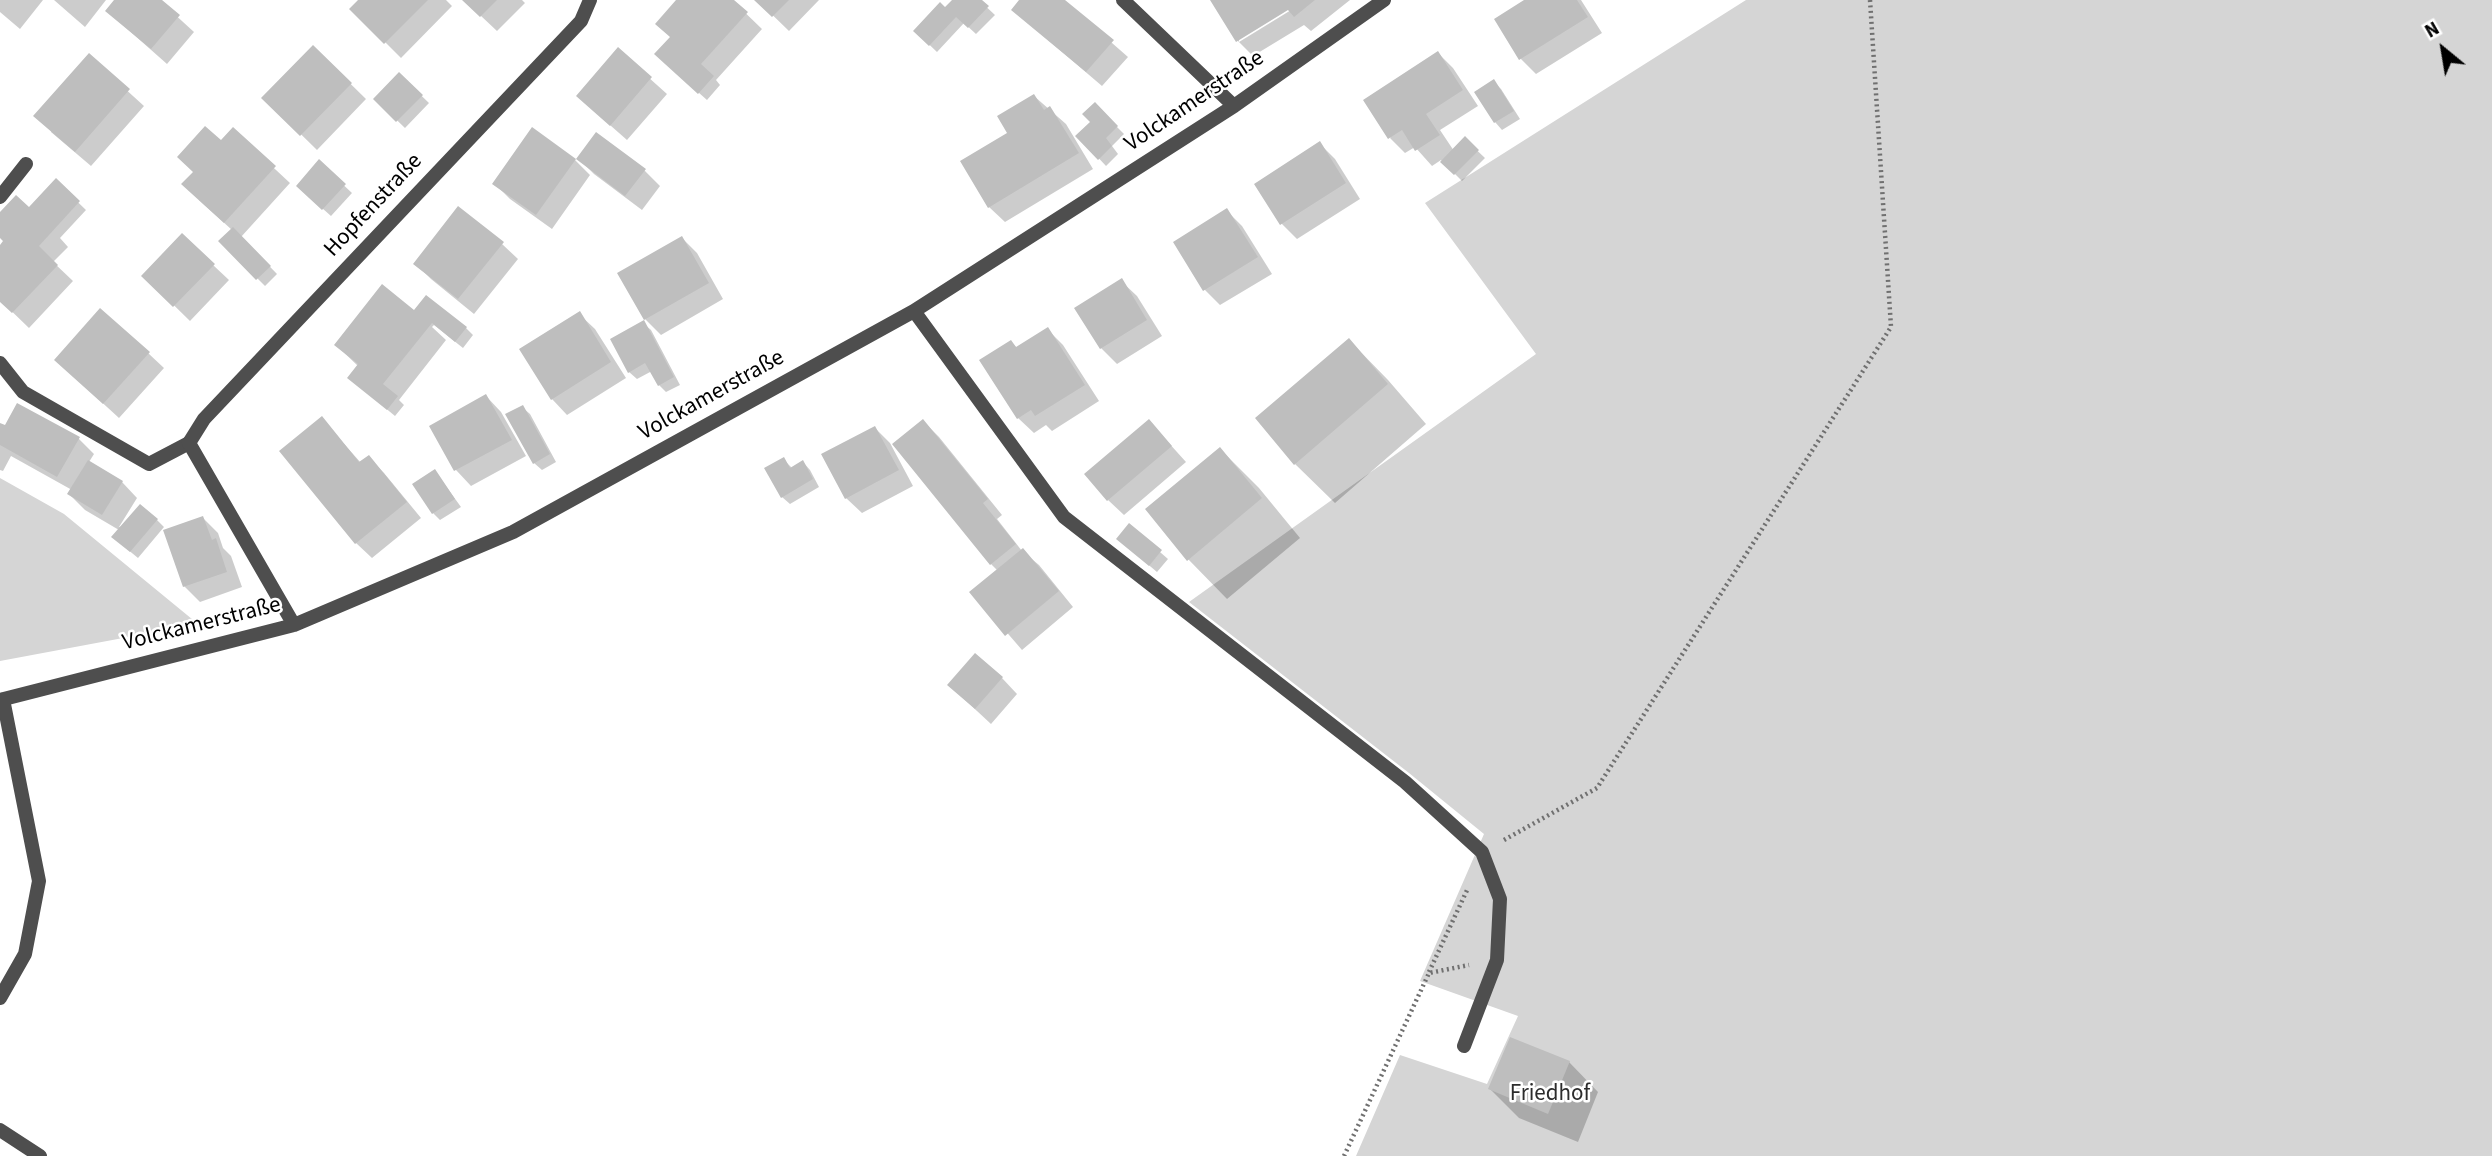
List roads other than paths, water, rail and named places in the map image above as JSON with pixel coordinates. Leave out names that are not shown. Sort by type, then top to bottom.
[{"type":"street","name":"Hopfenstraße","points":[[0,363],[23,392],[149,464],[189,443],[204,419],[581,21],[590,0]]},
{"type":"street","points":[[1123,0],[1234,106]]},
{"type":"street","name":"Volckamerstraße","points":[[2,700],[294,625],[513,532],[914,311],[1234,106],[1384,0]]},
{"type":"street","points":[[0,197],[26,164]]},
{"type":"street","points":[[914,311],[1063,517],[1405,782],[1483,854],[1500,899],[1497,960],[1464,1046]]},
{"type":"street","points":[[189,443],[294,625]]},
{"type":"street","points":[[0,998],[25,954],[39,881],[2,700]]},
{"type":"street","points":[[0,1130],[40,1156]]},
{"type":"park label","name":"Friedhof","points":[[1550,1095]]}]
